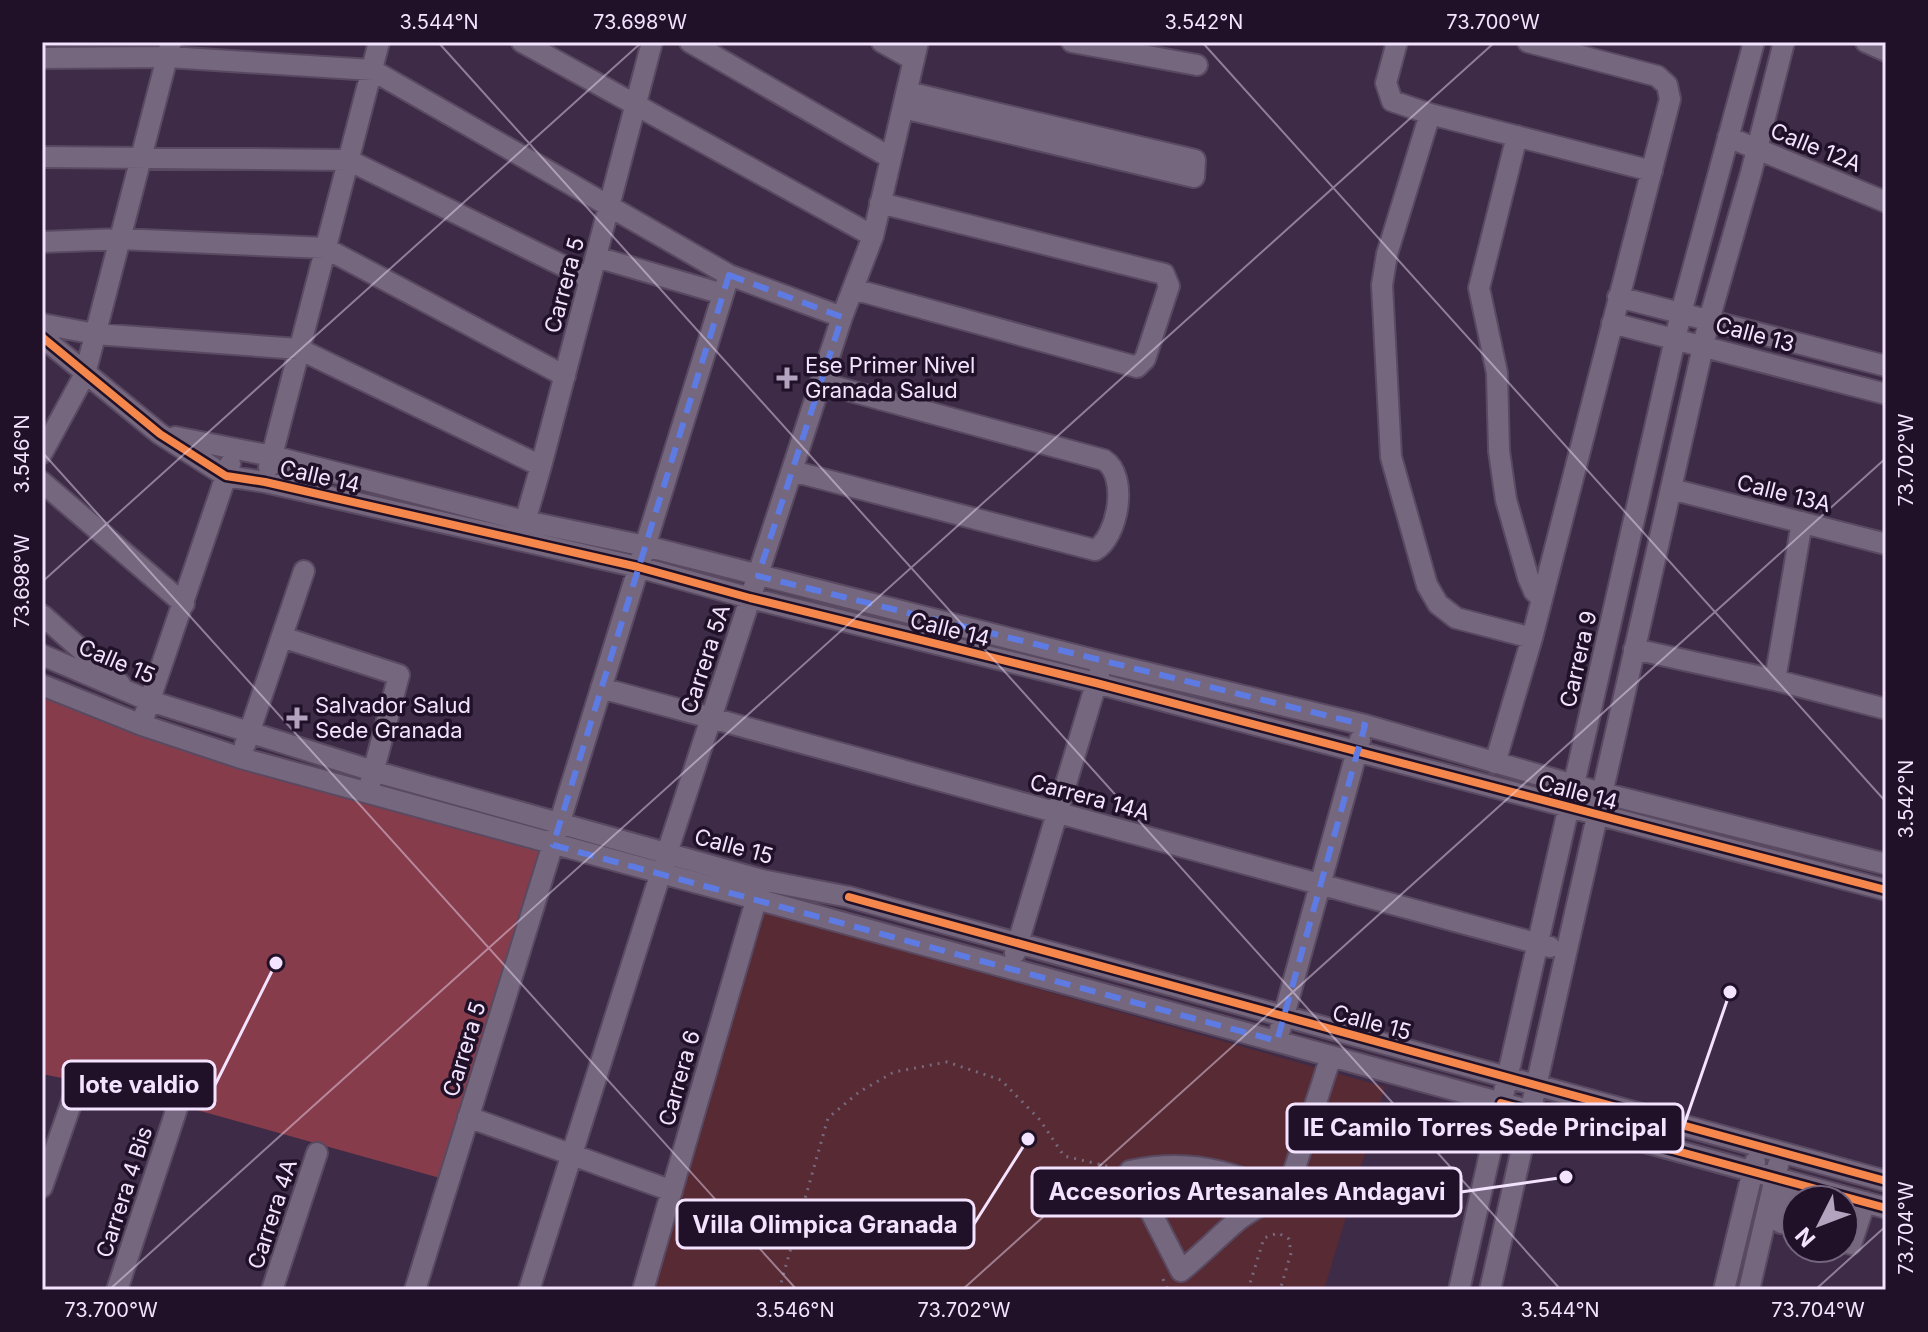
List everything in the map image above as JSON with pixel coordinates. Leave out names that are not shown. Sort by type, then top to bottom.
[{"type":"street","points":[[265,482],[379,42]]},
{"type":"street","points":[[522,42],[873,236]]},
{"type":"street","name":"Carrera 5","points":[[522,530],[652,42]]},
{"type":"street","points":[[690,42],[891,158]]},
{"type":"street","points":[[882,42],[916,51]]},
{"type":"street","points":[[1072,42],[1197,65]]},
{"type":"street","points":[[1397,42],[1386,83],[1392,101],[1430,114],[1652,171]]},
{"type":"street","points":[[1495,763],[1532,638],[1670,99],[1669,92],[1657,76],[1528,42]]},
{"type":"street","name":"Carrera 9","points":[[1459,1290],[1675,338],[1754,42]]},
{"type":"street","points":[[1490,1290],[1703,345],[1784,42]]},
{"type":"street","points":[[1866,42],[1886,51]]},
{"type":"street","points":[[42,453],[85,374],[170,50]]},
{"type":"street","points":[[42,58],[170,50],[372,70],[608,208],[726,285]]},
{"type":"street","name":"Carrera 5A","points":[[529,1290],[750,598],[842,317],[873,236],[916,51]]},
{"type":"street","points":[[905,100],[1195,160],[1194,177],[905,100]]},
{"type":"street","points":[[1430,114],[1387,254],[1382,285],[1391,457],[1427,585],[1438,604],[1456,618],[1532,638]]},
{"type":"street","points":[[1517,136],[1479,288],[1497,373],[1499,451],[1506,500],[1528,577],[1534,591],[1542,599]]},
{"type":"street","name":"Calle 12A","points":[[1728,137],[1886,202]]},
{"type":"street","points":[[42,157],[348,160],[590,279]]},
{"type":"street","points":[[853,289],[1137,367],[1145,359],[1169,286],[1164,274],[880,203]]},
{"type":"street","points":[[42,242],[120,239],[325,248],[565,376]]},
{"type":"street","points":[[596,257],[726,285],[842,317]]},
{"type":"street","name":"Carrera 5","points":[[415,1290],[726,285]]},
{"type":"street","name":"Calle 13","points":[[1618,297],[1886,366]]},
{"type":"street","name":"Calle 13","points":[[1612,323],[1886,394]]},
{"type":"street","points":[[42,324],[95,334],[299,349],[541,466]]},
{"type":"street","name":"Calle 14","points":[[42,337],[160,434],[226,476],[522,530],[645,546],[1365,725],[1602,793],[1886,864]]},
{"type":"street","points":[[792,471],[1095,550],[1103,545],[1111,525],[1120,489],[1112,465],[1104,460],[821,383]]},
{"type":"street","name":"Calle 14","points":[[160,434],[272,456],[750,598],[1096,683],[1886,890]]},
{"type":"street","points":[[142,725],[141,698],[184,604],[234,450]]},
{"type":"street","points":[[42,482],[184,604]]},
{"type":"street","name":"Calle 13A","points":[[1671,489],[1886,544]]},
{"type":"street","points":[[1775,680],[1802,522]]},
{"type":"street","points":[[241,758],[304,571]]},
{"type":"street","points":[[42,615],[141,698]]},
{"type":"street","points":[[282,637],[399,675],[367,793]]},
{"type":"street","points":[[1634,649],[1775,680],[1886,709]]},
{"type":"street","name":"Calle 15","points":[[42,655],[141,698],[373,771],[762,880],[849,897],[1886,1181]]},
{"type":"street","points":[[1011,968],[1102,662]]},
{"type":"street","name":"Calle 15","points":[[42,685],[142,725],[241,758],[1886,1208]]},
{"type":"street","name":"Carrera 14A","points":[[601,688],[1566,951]]},
{"type":"street","points":[[1277,1041],[1365,725]]},
{"type":"street","name":"Carrera 6","points":[[643,1290],[762,880]]},
{"type":"street","points":[[1278,1195],[1252,1182],[1200,1167],[1166,1164],[1130,1171],[1181,1271],[1203,1255],[1239,1220],[1268,1204],[1278,1195],[1295,1173],[1331,1056]]},
{"type":"street","points":[[42,1187],[78,1084]]},
{"type":"street","name":"Carrera 4 Bis","points":[[117,1290],[177,1108]]},
{"type":"street","points":[[468,1117],[672,1191]]},
{"type":"street","points":[[1724,1290],[1759,1146]]},
{"type":"street","points":[[1749,1290],[1779,1222],[1781,1152]]},
{"type":"street","name":"Carrera 4A","points":[[272,1290],[317,1153]]},
{"type":"street","points":[[1860,1217],[1865,1202]]},
{"type":"path","points":[[779,1290],[828,1118],[859,1092],[894,1072],[947,1062],[1001,1080],[1040,1120],[1064,1156],[1130,1171]]},
{"type":"path","points":[[1248,1290],[1264,1238],[1278,1233],[1289,1239],[1291,1253],[1280,1290]]},
{"type":"highlighted area","points":[[729,275],[842,317],[758,576],[1365,725],[1277,1041],[553,845]]},
{"type":"shaded area","points":[[42,694],[171,746],[545,851],[440,1178],[132,1092],[42,1074]]},
{"type":"shaded area","points":[[765,912],[1385,1087],[1324,1290],[644,1290],[714,1050]]},
{"type":"cycle path","points":[[42,337],[160,434],[226,476],[265,482],[638,567],[750,598],[1096,683],[1886,890]]},
{"type":"cycle path","points":[[849,897],[1886,1181]]},
{"type":"cycle path","points":[[1501,1103],[1886,1208]]},
{"type":"place","name":"Ese Primer Nivel Granada Salud","points":[[787,378]]},
{"type":"place","name":"Salvador Salud Sede Granada","points":[[297,718]]},
{"type":"place","name":"lote valdio","points":[[276,963]]},
{"type":"place","name":"IE Camilo Torres Sede Principal","points":[[1730,992]]},
{"type":"place","name":"Villa Olimpica Granada","points":[[1028,1139]]},
{"type":"place","name":"Accesorios Artesanales Andagavi","points":[[1566,1177]]}]
